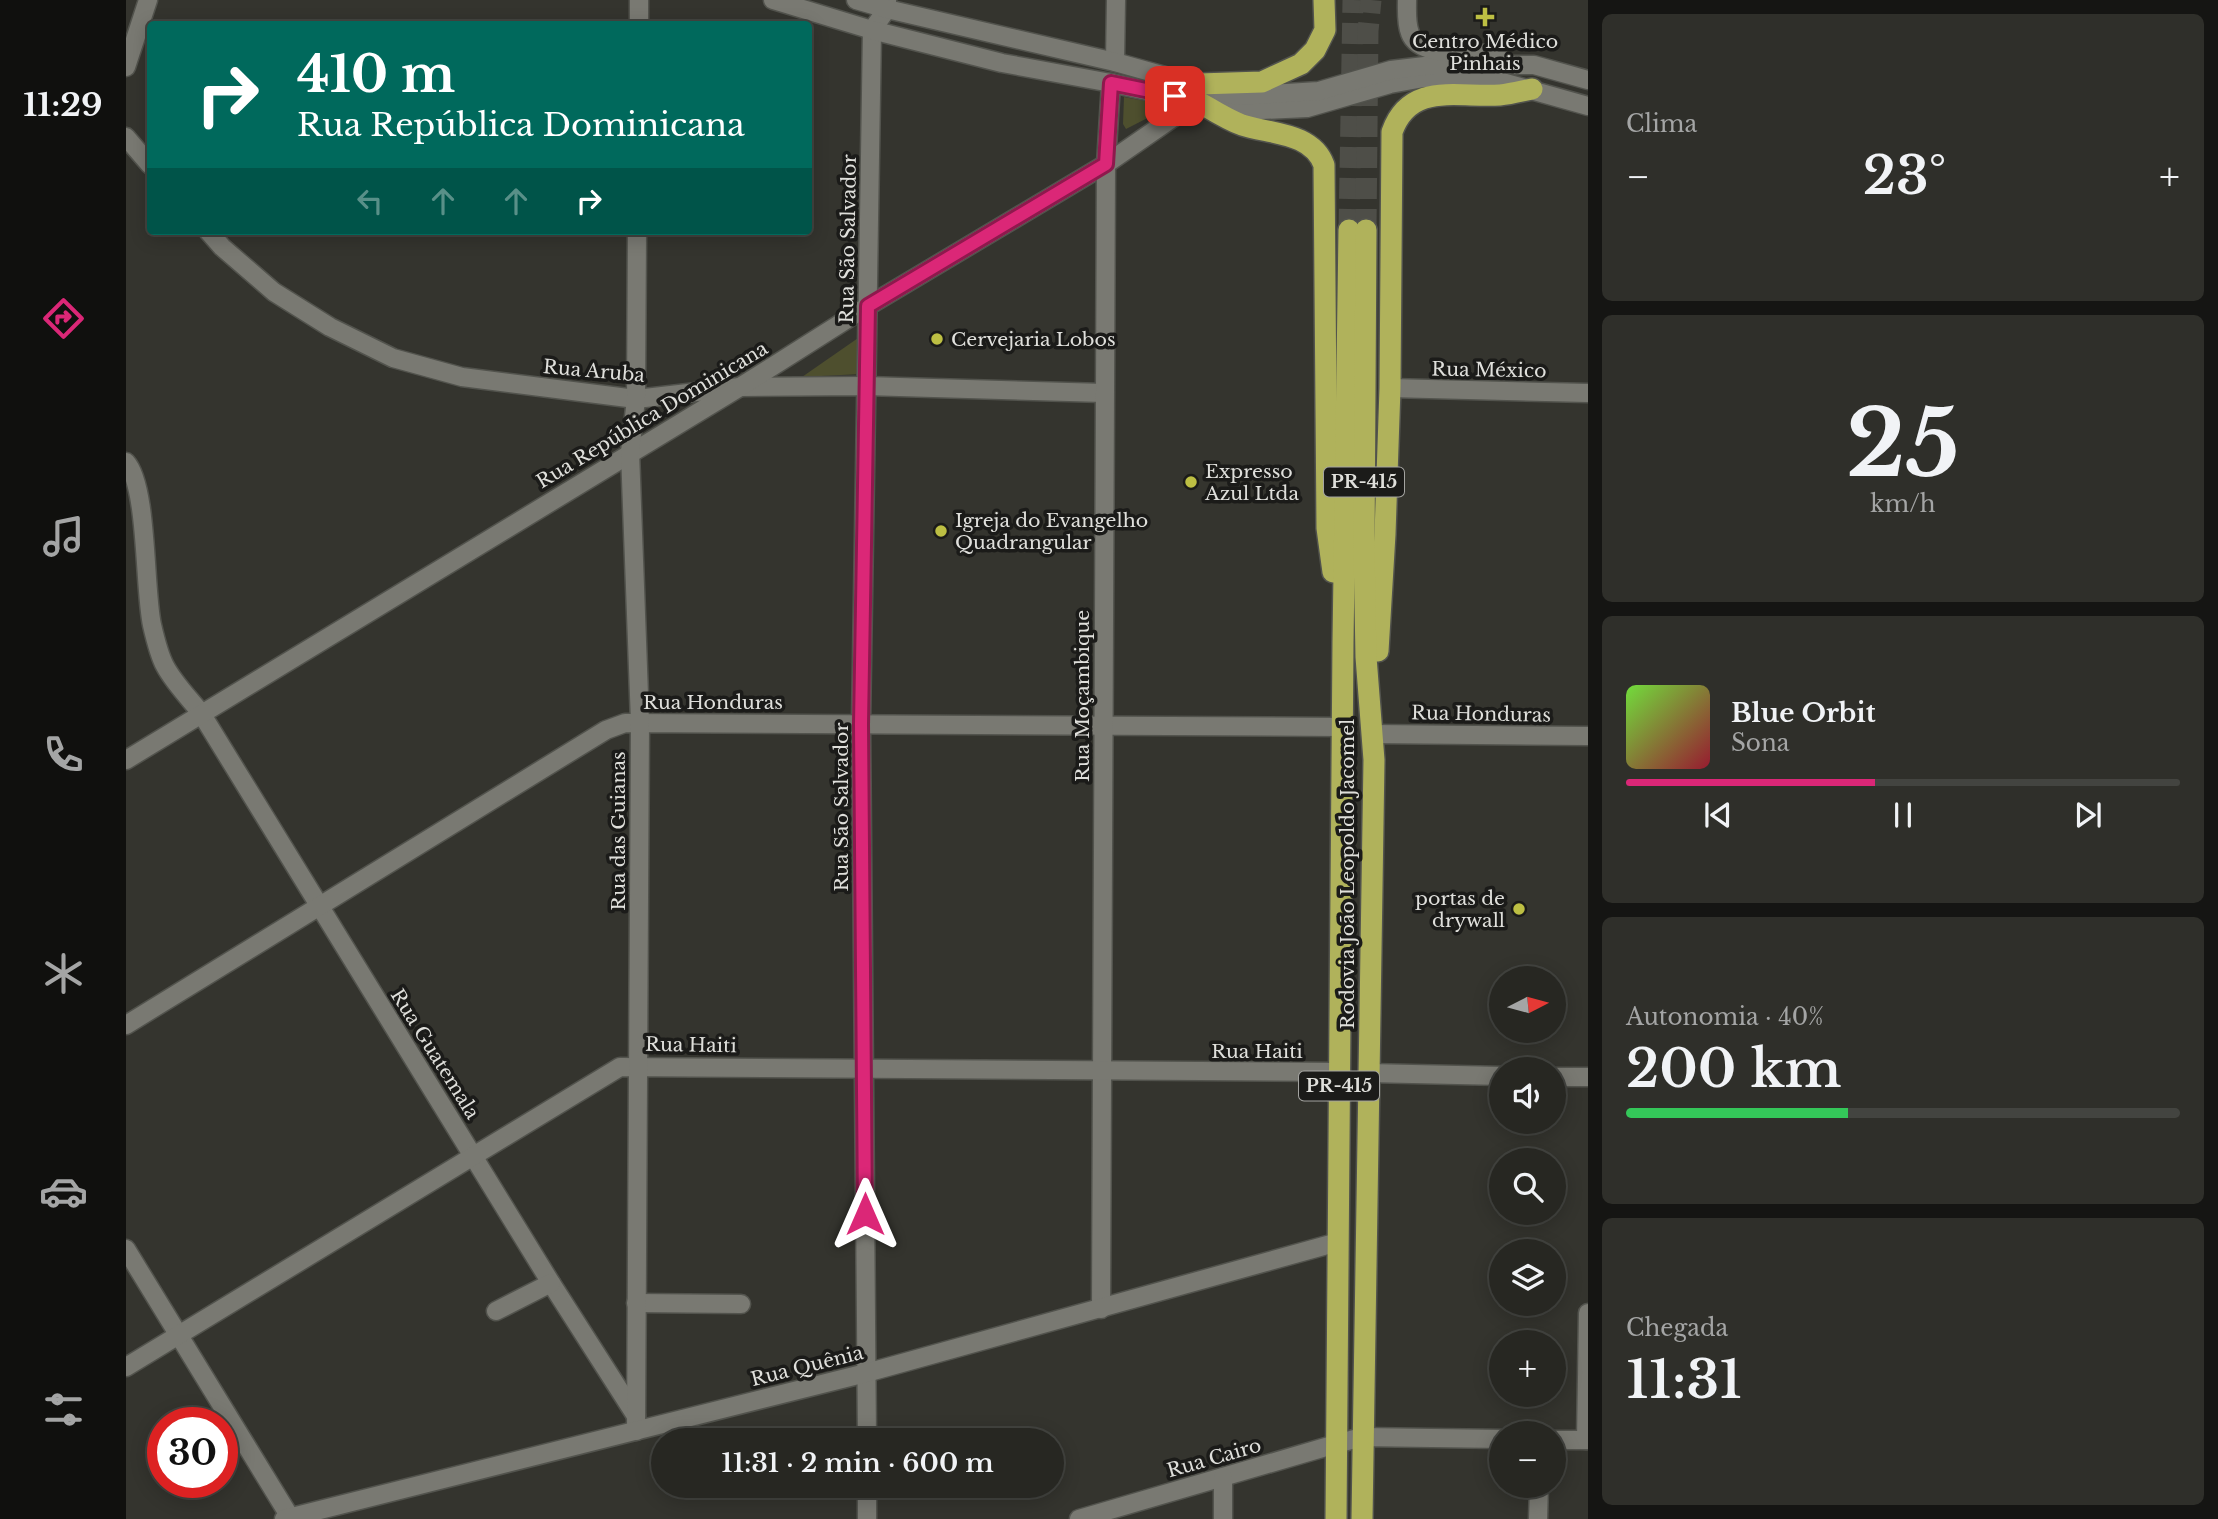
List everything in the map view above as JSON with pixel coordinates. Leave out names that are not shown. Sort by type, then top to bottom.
[{"type":"highway","points":[[1198,93],[1262,82],[1301,64],[1315,50],[1325,30],[1324,0]]},
{"type":"highway","points":[[1373,734],[1385,534],[1390,388],[1390,143],[1395,122],[1407,106],[1430,96],[1500,95],[1532,89]]},
{"type":"highway","points":[[1198,93],[1240,124],[1283,134],[1303,142],[1317,151],[1324,165],[1327,528],[1343,642]]},
{"type":"highway","name":"Rodovia João Leopoldo Jacomel","points":[[1336,1519],[1343,642],[1358,230],[1366,657],[1373,734],[1362,1519]]},
{"type":"street","points":[[126,67],[148,0]]},
{"type":"street","points":[[639,0],[639,21]]},
{"type":"street","points":[[773,0],[872,30],[1002,63],[1111,83],[1237,96],[1319,91],[1424,78],[1460,78],[1502,82],[1588,106]]},
{"type":"street","points":[[856,0],[887,5],[1115,62],[1198,93]]},
{"type":"street","points":[[1115,62],[1116,0]]},
{"type":"street","points":[[1406,0],[1409,32],[1421,47],[1434,51],[1500,54],[1588,80]]},
{"type":"street","points":[[872,30],[887,5]]},
{"type":"street","name":"Rua São Salvador","points":[[867,1428],[861,724],[872,30]]},
{"type":"street","points":[[1366,84],[1391,70],[1433,65],[1534,65]]},
{"type":"street","name":"Rua Moçambique","points":[[1101,1309],[1104,393],[1106,164],[1111,83]]},
{"type":"street","name":"Rua República Dominicana","points":[[126,760],[740,387],[868,306],[1106,164],[1198,93]]},
{"type":"street","points":[[126,137],[147,162]]},
{"type":"street","name":"Rua Aruba","points":[[212,235],[274,292],[330,327],[393,358],[462,377],[636,399],[740,387],[866,386],[1104,393]]},
{"type":"street","name":"Rua das Guianas","points":[[636,1423],[640,722],[630,452],[636,399],[637,235]]},
{"type":"street","name":"Rua México","points":[[1390,388],[1588,393]]},
{"type":"street","name":"Rua Guatemala","points":[[126,462],[131,467],[141,502],[152,625],[165,666],[201,713],[636,1423]]},
{"type":"street","name":"Rua Honduras","points":[[126,1025],[606,730],[625,723],[1342,727]]},
{"type":"street","name":"Rua Honduras","points":[[1373,734],[1588,736]]},
{"type":"street","name":"Rua Haiti","points":[[126,1367],[620,1067],[1339,1072]]},
{"type":"street","points":[[1368,1073],[1489,1076]]},
{"type":"street","points":[[1566,1077],[1588,1077]]},
{"type":"street","name":"Rua Quênia","points":[[287,1518],[636,1423],[866,1373],[1338,1242]]},
{"type":"street","points":[[126,1249],[287,1518]]},
{"type":"street","points":[[496,1311],[551,1283]]},
{"type":"street","points":[[636,1303],[741,1304]]},
{"type":"street","points":[[1566,1440],[1587,1440],[1588,1313]]},
{"type":"street","name":"Rua Cairo","points":[[1079,1519],[1362,1437],[1489,1439]]},
{"type":"street","points":[[1223,1477],[1223,1519]]},
{"type":"street","points":[[867,1498],[867,1519]]},
{"type":"street","points":[[1538,1519],[1539,1498]]},
{"type":"green space","points":[[1124,97],[1171,106],[1126,129],[1123,124]]},
{"type":"green space","points":[[861,336],[861,374],[802,377]]},
{"type":"tunnel","points":[[1349,230],[1353,0]]},
{"type":"tunnel","points":[[1366,230],[1368,31],[1371,0]]},
{"type":"place","name":"Centro Médico Pinhais","points":[[1485,17]]},
{"type":"place","name":"Cervejaria Lobos","points":[[937,339]]},
{"type":"place","name":"Expresso Azul Ltda","points":[[1191,482]]},
{"type":"place","name":"Igreja do Evangelho Quadrangular","points":[[941,531]]},
{"type":"place","name":"portas de drywall","points":[[1519,909]]},
{"type":"route","points":[[865,1214],[861,724],[868,306],[1106,164],[1111,83],[1175,96]]}]
